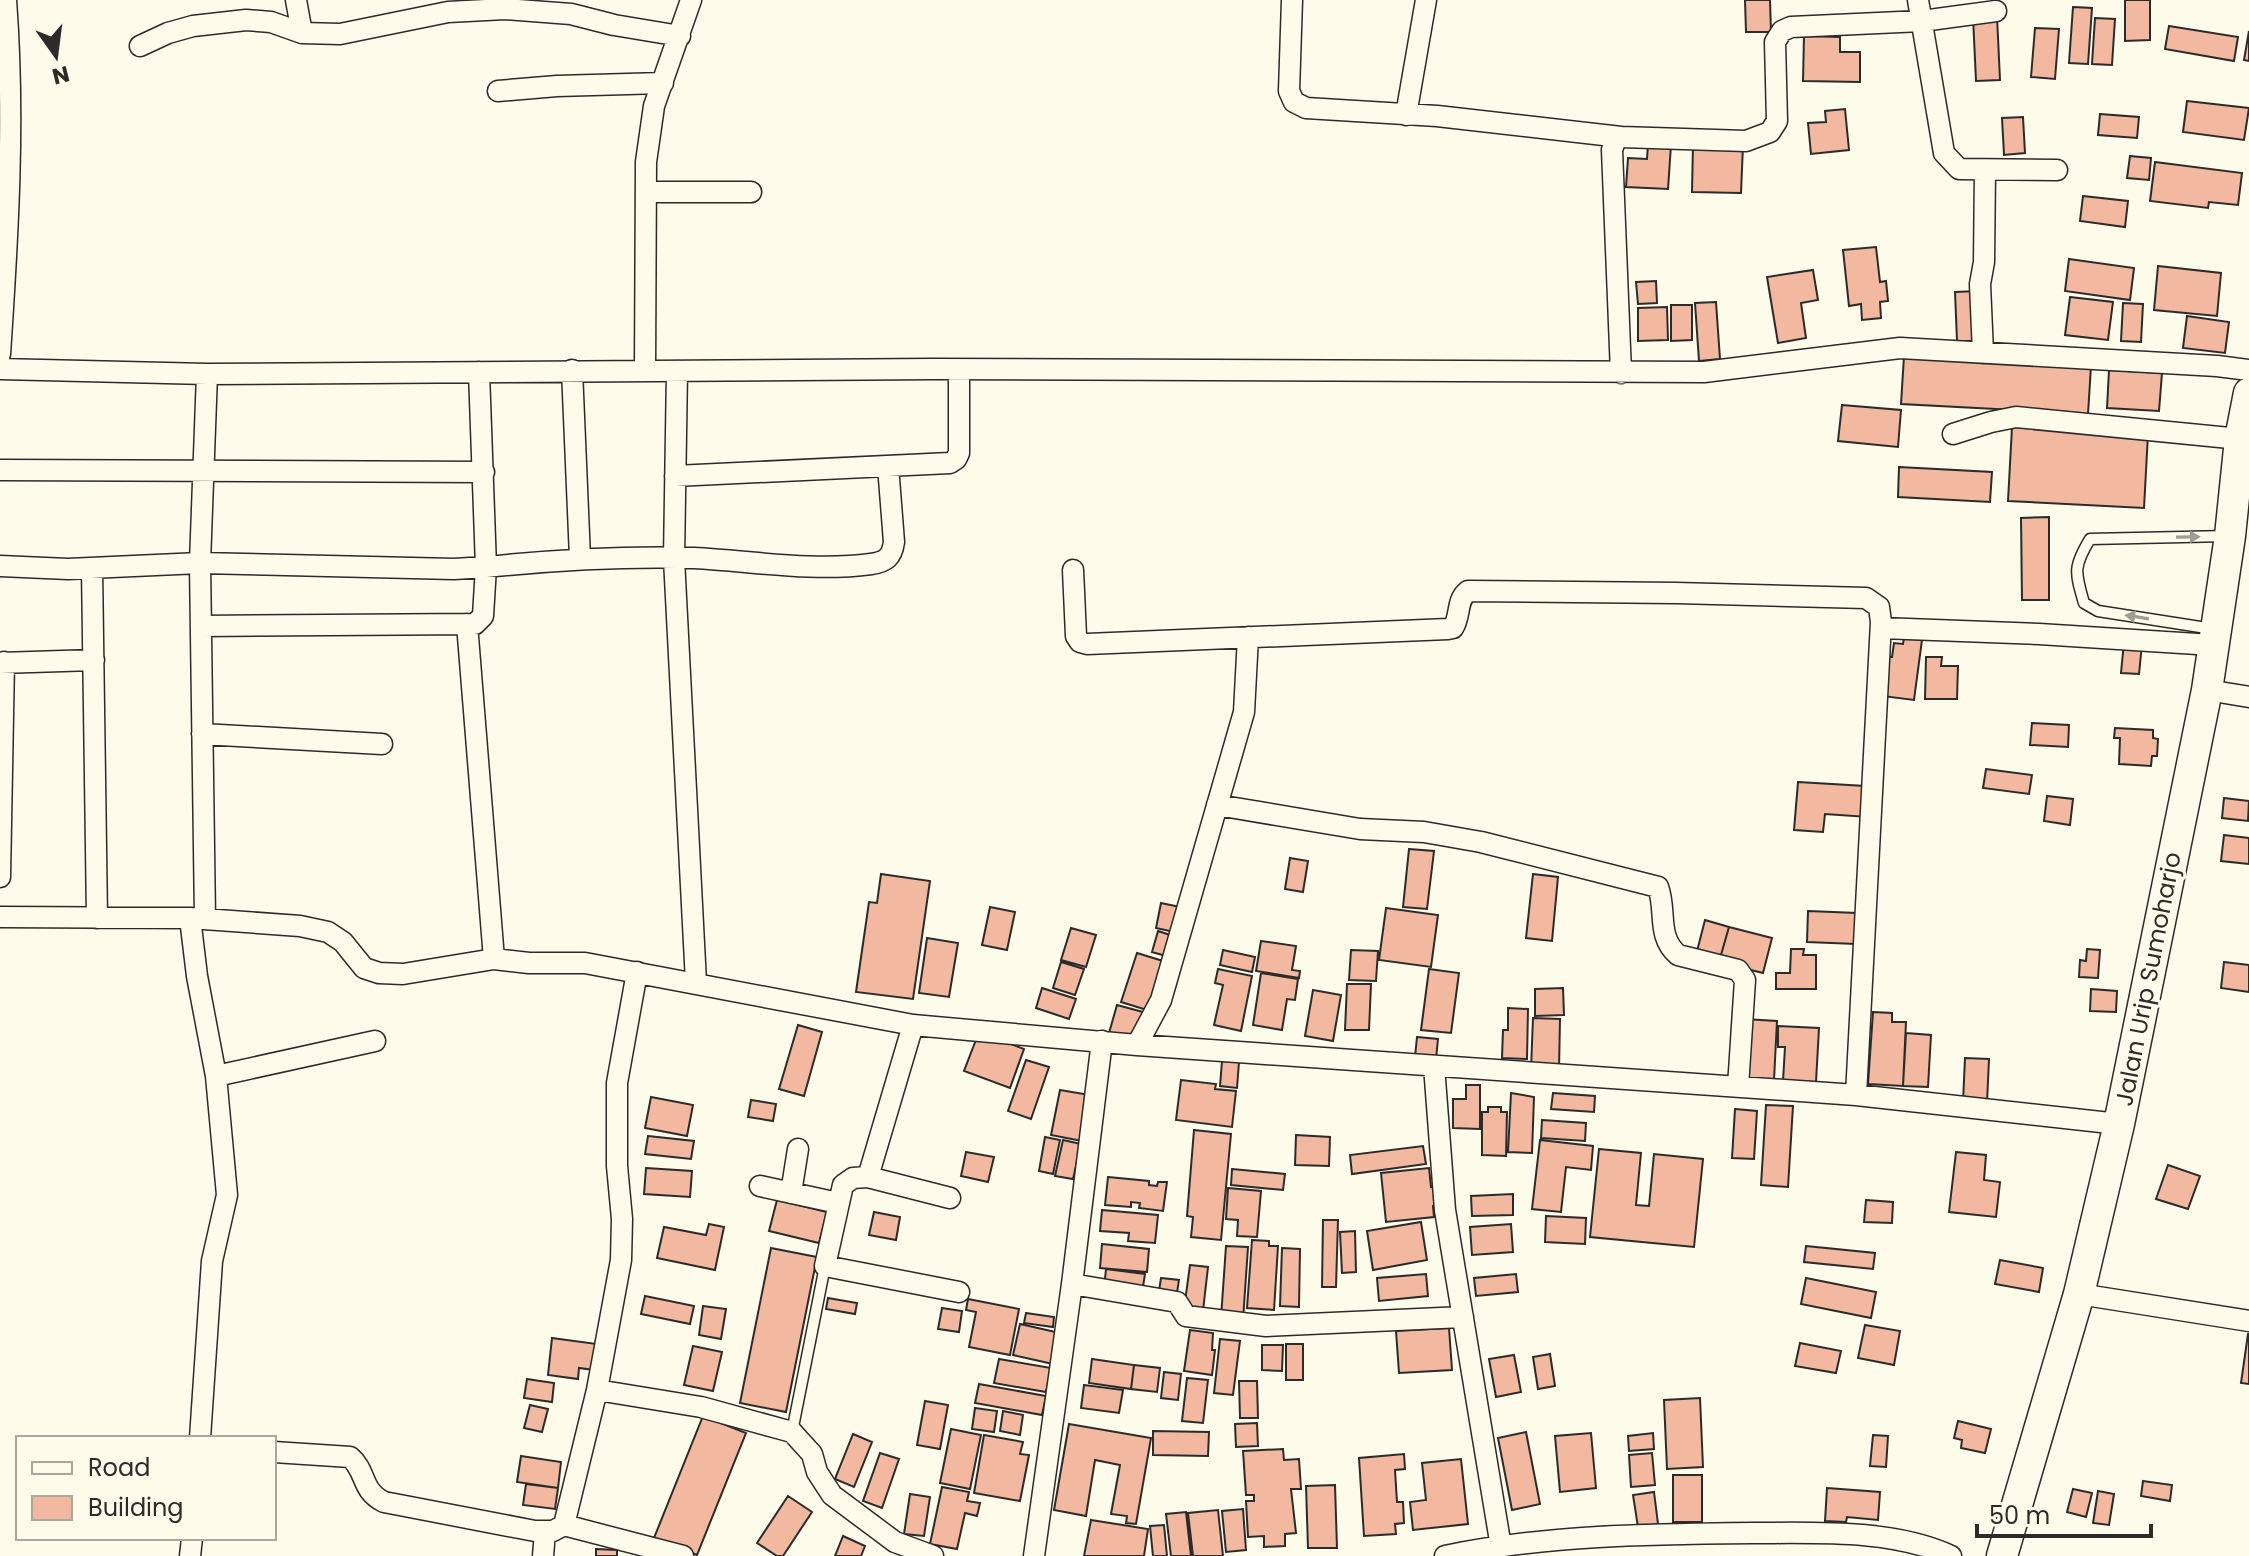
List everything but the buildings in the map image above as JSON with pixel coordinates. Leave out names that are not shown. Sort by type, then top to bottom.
[{"type":"main road","name":"Jalan Urip Sumoharjo","points":[[2002,1556],[2079,1294],[2119,1124],[2207,690],[2230,536],[2240,439],[2249,393]]},
{"type":"street","points":[[0,354],[5,132],[11,73],[4,26],[6,0]]},
{"type":"street","points":[[296,0],[302,33]]},
{"type":"street","points":[[645,371],[646,162],[654,106],[691,0]]},
{"type":"street","points":[[1292,0],[1289,91],[1294,102],[1306,108],[1621,137],[1746,141],[1770,132],[1777,121],[1775,42],[1782,31],[1791,27],[1922,21],[1996,11]]},
{"type":"street","points":[[1406,115],[1426,0]]},
{"type":"street","points":[[1918,0],[1944,153],[1959,169],[2057,170]]},
{"type":"street","points":[[140,46],[193,26],[246,20],[271,22],[302,33],[340,34],[448,12],[505,9],[571,14],[680,36]]},
{"type":"street","points":[[498,91],[663,83]]},
{"type":"street","points":[[1621,137],[1615,141],[1612,150],[1621,373]]},
{"type":"street","points":[[1983,353],[1980,284],[1984,262],[1985,170]]},
{"type":"street","points":[[646,192],[751,192]]},
{"type":"street","points":[[0,369],[207,374],[572,370],[1621,373],[1704,372],[1900,348],[2249,370]]},
{"type":"street","points":[[572,370],[580,558]]},
{"type":"street","points":[[675,476],[950,463],[959,453],[959,370]]},
{"type":"street","points":[[677,371],[674,559],[696,982]]},
{"type":"street","points":[[201,626],[478,622],[483,616],[486,567],[479,372]]},
{"type":"street","points":[[200,1436],[212,1261],[227,1195],[216,1076],[197,976],[202,734],[200,563],[207,374]]},
{"type":"street","points":[[1953,434],[2016,417],[2240,439]]},
{"type":"street","points":[[0,566],[92,568],[200,563],[454,569],[580,558],[835,567],[887,560],[892,554],[894,542],[888,466]]},
{"type":"street","points":[[0,470],[484,472]]},
{"type":"street","points":[[92,568],[97,918]]},
{"type":"street","points":[[1073,570],[1076,636],[1080,642],[1087,644],[1448,629],[1453,628],[1458,620],[1459,603],[1468,591],[1866,598],[1879,607],[1881,628],[1856,1095]]},
{"type":"street","points":[[467,624],[494,959]]},
{"type":"street","points":[[1881,628],[2214,637]]},
{"type":"street","points":[[1137,1045],[1161,1000],[1244,712],[1248,637]]},
{"type":"street","points":[[0,877],[2,662],[94,660]]},
{"type":"street","points":[[2207,690],[2249,697]]},
{"type":"street","points":[[202,734],[382,744]]},
{"type":"street","points":[[1217,805],[1360,829],[1424,832],[1481,842],[1658,887],[1662,897],[1661,924],[1673,951],[1743,974],[1738,1087]]},
{"type":"street","points":[[0,917],[197,918],[300,926],[328,932],[343,942],[364,968],[379,973],[414,973],[494,959],[585,963],[913,1025],[1137,1045],[1856,1095],[2119,1124]]},
{"type":"street","points":[[543,1556],[555,1528],[597,1390],[621,1260],[617,1083],[637,972]]},
{"type":"street","points":[[868,1177],[913,1025]]},
{"type":"street","points":[[216,1076],[375,1041]]},
{"type":"street","points":[[1034,1556],[1102,1041]]},
{"type":"street","points":[[1434,1066],[1445,1210],[1501,1547]]},
{"type":"street","points":[[791,1193],[798,1149]]},
{"type":"street","points":[[950,1198],[868,1177],[853,1178],[843,1185],[825,1266],[959,1292]]},
{"type":"street","points":[[760,1186],[838,1203]]},
{"type":"street","points":[[1072,1284],[1177,1302],[1186,1316],[1266,1326],[1463,1317]]},
{"type":"street","points":[[2079,1294],[2249,1321]]},
{"type":"street","points":[[597,1390],[701,1407],[792,1432],[812,1454],[817,1472],[832,1495],[892,1549],[933,1556]]},
{"type":"street","points":[[276,1452],[350,1457],[356,1462],[372,1496],[384,1502],[555,1528],[683,1556]]},
{"type":"street","points":[[1445,1556],[1624,1534],[1852,1533],[1935,1549],[1951,1556]]},
{"type":"lane","points":[[2214,637],[2098,611],[2084,603],[2075,572],[2078,559],[2090,539],[2230,536]]},
{"type":"lane","points":[[792,1432],[825,1266]]}]
